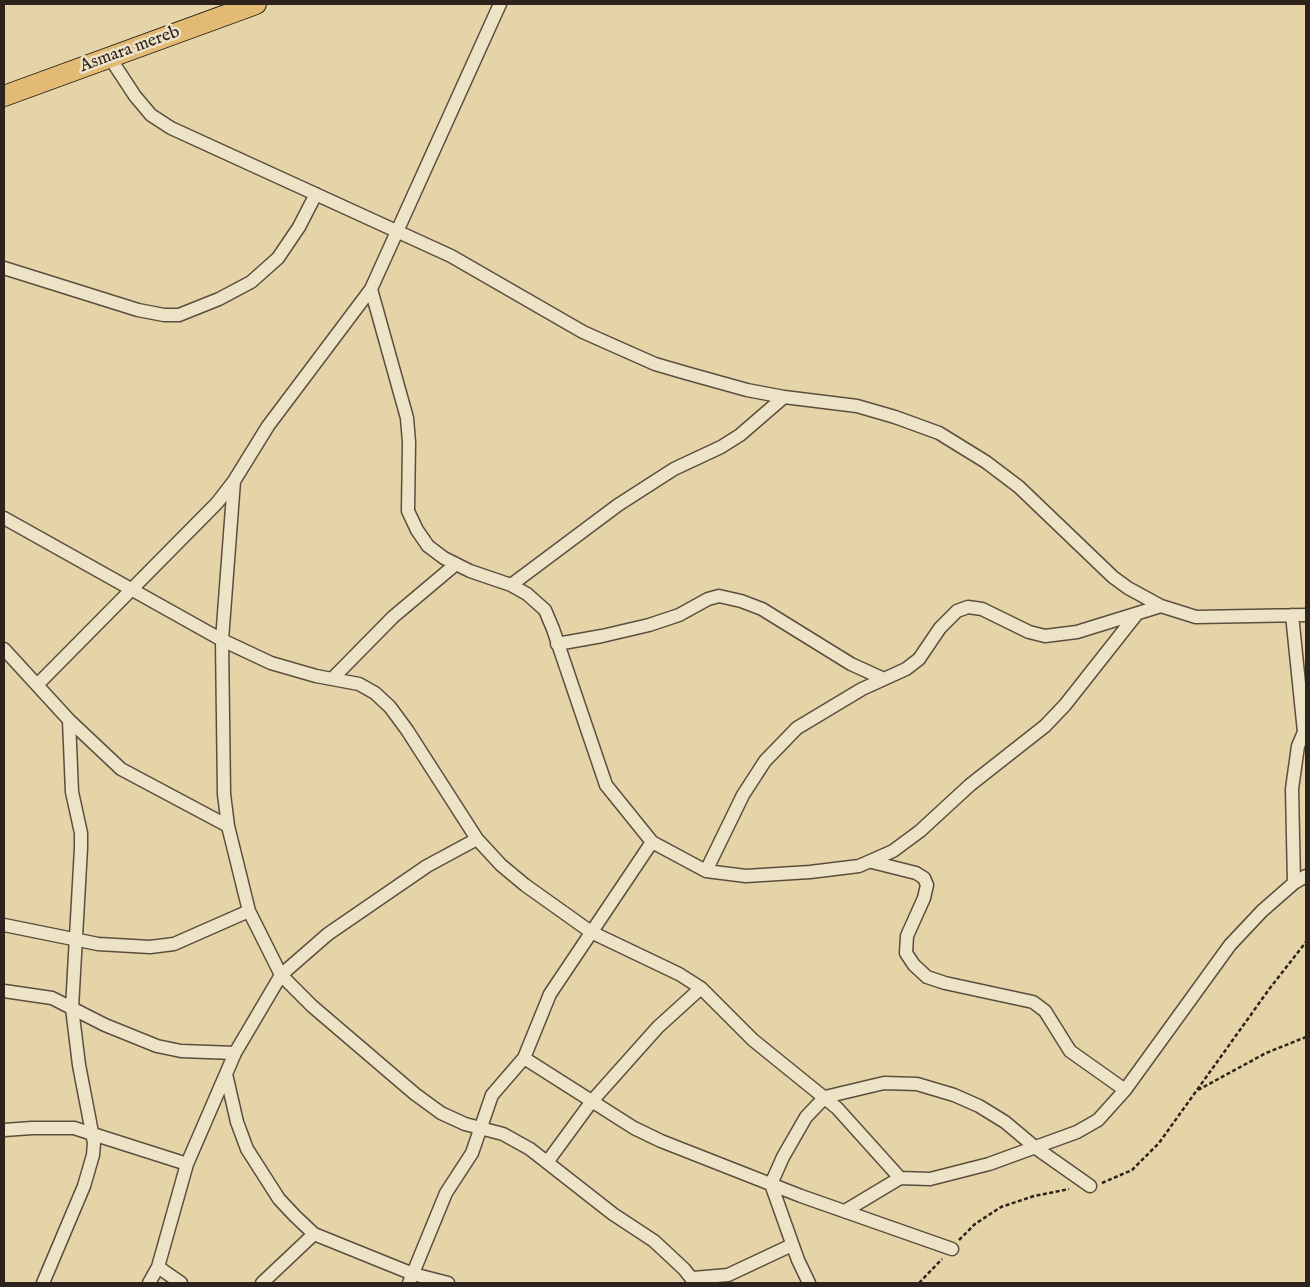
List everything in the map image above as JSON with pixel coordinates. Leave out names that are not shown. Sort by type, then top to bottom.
[{"type":"highway","name":"Asmara mereb","points":[[4,96],[256,4]]},
{"type":"street","points":[[37,685],[131,588],[194,528],[234,481],[268,426],[371,289],[500,4]]},
{"type":"street","points":[[110,58],[135,96],[151,115],[171,128],[397,230],[450,256],[584,332],[628,352],[686,374],[747,390],[784,397],[857,406],[895,417],[939,434],[986,462],[1019,487],[1113,577],[1128,588],[1161,606],[1196,617],[1306,615]]},
{"type":"street","points":[[4,268],[138,310],[164,315],[179,315],[220,299],[251,282],[278,258],[299,227],[316,194]]},
{"type":"street","points":[[371,289],[407,418],[409,442],[408,511],[417,530],[428,546],[444,558],[511,585],[527,594],[545,610],[606,785],[652,842],[706,871],[746,876],[810,872],[859,866],[872,862],[893,851],[920,831],[970,785],[1045,726],[1065,705],[1136,615]]},
{"type":"street","points":[[511,585],[626,500],[674,469],[722,447],[740,435],[784,397]]},
{"type":"street","points":[[234,481],[222,640],[224,794],[228,826],[249,911],[281,975],[312,1006],[415,1094],[441,1112],[464,1124],[514,1139],[548,1161],[613,1214],[654,1241],[694,1281],[728,1275],[792,1245]]},
{"type":"street","points":[[4,518],[222,640],[271,663],[359,684],[374,693],[390,707],[477,839],[501,865],[525,885],[591,932],[679,974],[701,988],[753,1040],[824,1097],[900,1178]]},
{"type":"street","points":[[332,679],[393,617],[456,564]]},
{"type":"street","points":[[557,644],[602,636],[649,624],[678,615],[708,599],[719,596],[741,601],[762,609],[844,660],[884,679]]},
{"type":"street","points":[[706,871],[743,795],[765,761],[798,728],[862,689],[906,669],[919,659],[940,628],[957,611],[968,607],[982,609],[1029,632],[1046,636],[1077,632],[1161,606]]},
{"type":"street","points":[[1292,615],[1305,733],[1298,746],[1292,789],[1294,883]]},
{"type":"street","points":[[4,649],[69,720],[121,769],[228,826]]},
{"type":"street","points":[[43,1283],[84,1186],[93,1155],[92,1132],[79,1065],[72,1008],[77,940],[81,833],[72,792],[69,720]]},
{"type":"street","points":[[149,1283],[158,1268],[187,1164],[235,1053],[281,975],[303,953],[350,919],[427,866],[477,839]]},
{"type":"street","points":[[411,1279],[443,1200],[472,1153],[498,1087],[524,1058],[550,994],[652,842]]},
{"type":"street","points":[[872,862],[916,873],[924,878],[927,885],[924,898],[907,936],[906,953],[914,965],[927,977],[945,983],[1033,1002],[1045,1011],[1070,1051],[1125,1090]]},
{"type":"street","points":[[846,1211],[900,1178],[930,1179],[989,1164],[1089,1127],[1125,1090],[1191,996],[1230,945],[1262,911],[1294,883],[1306,876]]},
{"type":"street","points":[[4,925],[98,944],[140,947],[174,944],[249,911]]},
{"type":"street","points":[[548,1161],[592,1101],[658,1027],[701,988]]},
{"type":"street","points":[[4,991],[52,998],[105,1025],[157,1046],[181,1051],[235,1053]]},
{"type":"street","points":[[524,1058],[634,1128],[661,1141],[771,1184],[952,1249]]},
{"type":"street","points":[[226,1074],[236,1122],[247,1149],[279,1199],[314,1234],[411,1279],[448,1283]]},
{"type":"street","points":[[809,1283],[792,1245],[771,1184],[782,1157],[806,1117],[824,1097],[884,1083],[917,1084],[954,1095],[980,1106],[1005,1122],[1036,1148],[1090,1186]]},
{"type":"street","points":[[4,1130],[50,1127],[74,1128],[92,1132],[187,1164]]},
{"type":"street","points":[[262,1283],[314,1234]]},
{"type":"street","points":[[158,1268],[181,1283]]},
{"type":"path","points":[[919,1283],[975,1224],[1001,1207],[1060,1190],[1090,1186],[1116,1178],[1132,1170],[1159,1143],[1270,988],[1306,942]]},
{"type":"path","points":[[1197,1091],[1266,1054],[1306,1037]]}]
